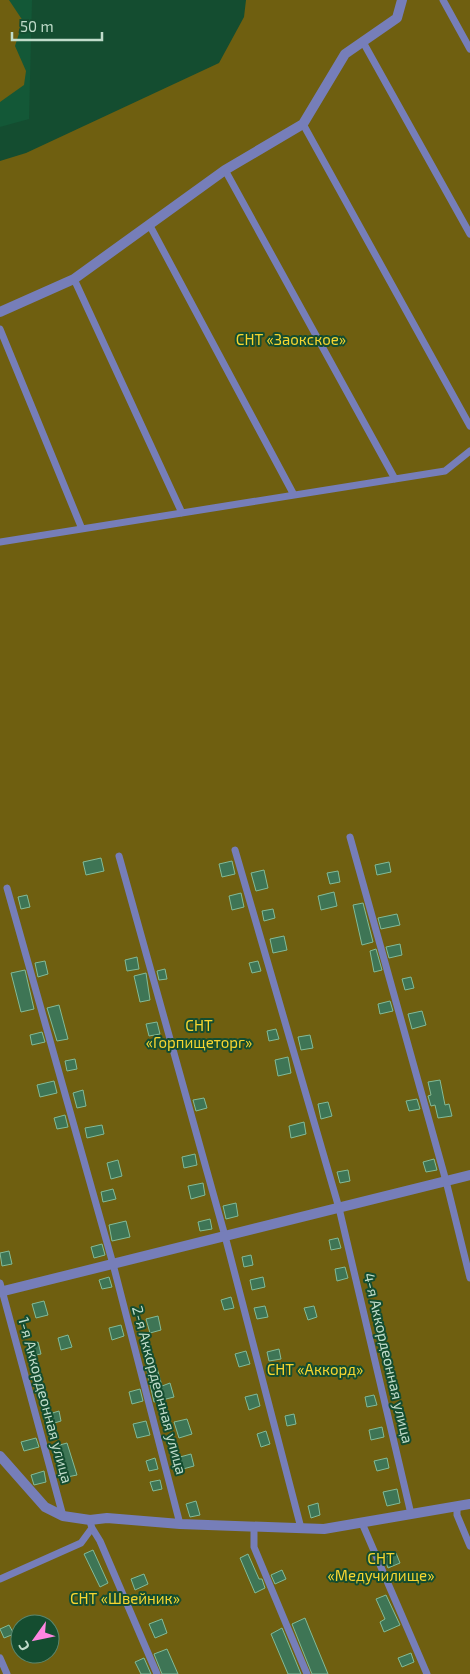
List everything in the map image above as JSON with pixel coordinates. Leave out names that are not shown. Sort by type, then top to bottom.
[{"type":"street","points":[[0,312],[74,279],[225,170],[303,124],[345,54],[397,18],[402,0]]},
{"type":"street","points":[[1,1289],[113,1264],[470,1175]]},
{"type":"street","points":[[0,1456],[45,1507],[63,1516],[91,1524],[107,1518],[180,1524],[324,1529],[470,1504]]},
{"type":"lane","points":[[443,0],[470,49]]},
{"type":"lane","points":[[363,42],[470,234]]},
{"type":"lane","points":[[303,124],[470,426]]},
{"type":"lane","points":[[225,170],[395,479]]},
{"type":"lane","points":[[149,224],[294,495]]},
{"type":"lane","points":[[74,279],[182,513]]},
{"type":"lane","points":[[0,329],[82,529]]},
{"type":"lane","points":[[0,542],[444,471],[470,451]]},
{"type":"lane","points":[[350,837],[446,1181],[470,1278]]},
{"type":"lane","name":"4-я Аккордеонная улица","points":[[235,850],[339,1208],[412,1514]]},
{"type":"lane","points":[[118,856],[225,1236],[301,1528]]},
{"type":"lane","name":"2-я Аккордеонная улица","points":[[7,888],[113,1264],[180,1524]]},
{"type":"lane","name":"1-я Аккордеонная улица","points":[[1,1289],[63,1516]]},
{"type":"lane","points":[[458,1506],[457,1515],[470,1546]]},
{"type":"lane","points":[[362,1523],[427,1674]]},
{"type":"lane","points":[[0,1579],[81,1543],[91,1524]]},
{"type":"lane","points":[[91,1524],[157,1674]]},
{"type":"lane","points":[[254,1526],[254,1547],[307,1674]]},
{"type":"lane","points":[[0,1658],[7,1674]]},
{"type":"shaded area","points":[[0,0],[32,0],[29,119],[0,127]]},
{"type":"green space","points":[[0,0],[9,0],[23,21],[15,46],[26,71],[24,85],[0,102]]},
{"type":"green space","points":[[246,0],[470,0],[470,1674],[0,1674],[0,161],[26,153],[219,63],[244,17]]},
{"type":"building","points":[[101,858],[104,871],[86,875],[83,862]]},
{"type":"building","points":[[232,861],[235,874],[222,877],[219,864]]},
{"type":"building","points":[[389,862],[391,872],[377,875],[375,865]]},
{"type":"building","points":[[264,870],[268,888],[256,891],[251,873]]},
{"type":"building","points":[[338,871],[340,882],[330,884],[327,873]]},
{"type":"building","points":[[334,892],[337,906],[321,910],[318,896]]},
{"type":"building","points":[[241,893],[244,907],[232,910],[229,896]]},
{"type":"building","points":[[27,895],[30,907],[21,909],[18,897]]},
{"type":"building","points":[[363,903],[373,942],[362,945],[353,905]]},
{"type":"building","points":[[273,909],[275,918],[264,921],[262,911]]},
{"type":"building","points":[[397,914],[400,925],[381,929],[378,918]]},
{"type":"building","points":[[284,936],[287,950],[273,953],[270,939]]},
{"type":"building","points":[[400,944],[402,955],[389,958],[386,947]]},
{"type":"building","points":[[376,949],[382,970],[374,972],[370,951]]},
{"type":"building","points":[[137,957],[139,969],[127,971],[125,960]]},
{"type":"building","points":[[45,961],[48,974],[38,977],[35,963]]},
{"type":"building","points":[[258,961],[261,971],[252,973],[249,963]]},
{"type":"building","points":[[165,969],[167,979],[159,980],[157,971]]},
{"type":"building","points":[[25,970],[34,1009],[21,1012],[11,973]]},
{"type":"building","points":[[146,973],[150,1000],[140,1002],[134,976]]},
{"type":"building","points":[[411,977],[414,988],[405,990],[402,979]]},
{"type":"building","points":[[390,1001],[393,1011],[380,1014],[378,1004]]},
{"type":"building","points":[[59,1005],[68,1039],[57,1041],[47,1008]]},
{"type":"building","points":[[422,1011],[426,1025],[412,1029],[408,1014]]},
{"type":"building","points":[[157,1022],[160,1034],[149,1036],[146,1024]]},
{"type":"building","points":[[276,1029],[279,1039],[269,1041],[267,1031]]},
{"type":"building","points":[[42,1032],[45,1042],[32,1045],[30,1035]]},
{"type":"building","points":[[310,1035],[313,1048],[301,1050],[298,1037]]},
{"type":"building","points":[[288,1057],[291,1073],[278,1076],[275,1060]]},
{"type":"building","points":[[75,1059],[77,1069],[67,1071],[65,1061]]},
{"type":"building","points":[[440,1080],[445,1105],[449,1104],[452,1116],[438,1118],[435,1105],[431,1106],[428,1096],[431,1095],[428,1082]]},
{"type":"building","points":[[54,1081],[57,1093],[40,1097],[37,1085]]},
{"type":"building","points":[[83,1090],[86,1106],[77,1108],[73,1093]]},
{"type":"building","points":[[204,1098],[207,1108],[196,1111],[193,1100]]},
{"type":"building","points":[[417,1099],[420,1109],[409,1111],[406,1101]]},
{"type":"building","points":[[328,1102],[332,1116],[321,1119],[318,1104]]},
{"type":"building","points":[[65,1115],[68,1127],[57,1129],[54,1118]]},
{"type":"building","points":[[304,1122],[306,1134],[291,1138],[289,1126]]},
{"type":"building","points":[[102,1125],[104,1134],[87,1138],[85,1128]]},
{"type":"building","points":[[195,1154],[197,1165],[184,1168],[182,1157]]},
{"type":"building","points":[[434,1159],[437,1170],[426,1172],[423,1162]]},
{"type":"building","points":[[118,1160],[122,1176],[111,1179],[107,1163]]},
{"type":"building","points":[[348,1170],[350,1181],[340,1183],[337,1172]]},
{"type":"building","points":[[203,1183],[205,1195],[191,1199],[188,1186]]},
{"type":"building","points":[[113,1189],[116,1199],[103,1202],[101,1192]]},
{"type":"building","points":[[236,1203],[238,1216],[226,1219],[223,1206]]},
{"type":"building","points":[[210,1219],[212,1229],[200,1231],[198,1222]]},
{"type":"building","points":[[126,1221],[130,1237],[112,1241],[109,1225]]},
{"type":"building","points":[[338,1238],[341,1248],[331,1250],[329,1240]]},
{"type":"building","points":[[102,1244],[105,1255],[94,1258],[91,1247]]},
{"type":"building","points":[[9,1251],[12,1264],[2,1266],[0,1253]]},
{"type":"building","points":[[251,1255],[253,1265],[244,1267],[242,1257]]},
{"type":"building","points":[[345,1267],[348,1278],[337,1281],[335,1269]]},
{"type":"building","points":[[109,1277],[112,1287],[102,1289],[99,1280]]},
{"type":"building","points":[[263,1277],[265,1287],[252,1290],[250,1280]]},
{"type":"building","points":[[231,1297],[234,1308],[224,1310],[221,1300]]},
{"type":"building","points":[[44,1301],[48,1315],[36,1318],[32,1304]]},
{"type":"building","points":[[265,1306],[268,1317],[257,1319],[254,1308]]},
{"type":"building","points":[[314,1306],[317,1317],[308,1320],[304,1308]]},
{"type":"building","points":[[158,1316],[161,1330],[150,1333],[146,1319]]},
{"type":"building","points":[[121,1325],[124,1336],[112,1340],[109,1328]]},
{"type":"building","points":[[68,1335],[72,1347],[61,1350],[58,1338]]},
{"type":"building","points":[[38,1342],[41,1354],[31,1356],[28,1345]]},
{"type":"building","points":[[279,1349],[281,1359],[269,1361],[267,1352]]},
{"type":"building","points":[[246,1351],[250,1364],[239,1367],[235,1354]]},
{"type":"building","points":[[157,1368],[162,1386],[170,1383],[174,1397],[154,1402],[147,1371]]},
{"type":"building","points":[[140,1389],[143,1401],[132,1404],[129,1392]]},
{"type":"building","points":[[257,1394],[260,1406],[249,1410],[245,1397]]},
{"type":"building","points":[[374,1395],[377,1405],[367,1407],[365,1397]]},
{"type":"building","points":[[59,1411],[61,1421],[51,1424],[49,1414]]},
{"type":"building","points":[[294,1414],[296,1424],[287,1426],[285,1416]]},
{"type":"building","points":[[187,1419],[192,1434],[179,1438],[174,1422]]},
{"type":"building","points":[[146,1421],[150,1435],[137,1438],[133,1424]]},
{"type":"building","points":[[382,1427],[384,1437],[371,1440],[369,1430]]},
{"type":"building","points":[[266,1431],[270,1444],[261,1447],[257,1434]]},
{"type":"building","points":[[36,1438],[39,1447],[24,1451],[21,1442]]},
{"type":"building","points":[[67,1443],[77,1475],[67,1477],[61,1455],[59,1456],[56,1446]]},
{"type":"building","points":[[191,1454],[194,1466],[183,1469],[180,1457]]},
{"type":"building","points":[[155,1458],[158,1469],[149,1471],[146,1461]]},
{"type":"building","points":[[387,1458],[389,1468],[377,1471],[374,1461]]},
{"type":"building","points":[[44,1471],[46,1482],[34,1485],[31,1475]]},
{"type":"building","points":[[160,1480],[162,1489],[153,1491],[150,1482]]},
{"type":"building","points":[[397,1489],[400,1503],[387,1506],[383,1492]]},
{"type":"building","points":[[196,1501],[200,1515],[190,1517],[186,1504]]},
{"type":"building","points":[[318,1503],[320,1515],[311,1518],[308,1506]]},
{"type":"building","points":[[93,1550],[108,1583],[100,1587],[84,1554]]},
{"type":"building","points":[[396,1553],[400,1563],[388,1568],[384,1558]]},
{"type":"building","points":[[248,1554],[265,1588],[255,1593],[240,1558]]},
{"type":"building","points":[[282,1570],[286,1579],[275,1584],[271,1575]]},
{"type":"building","points":[[144,1574],[148,1584],[135,1590],[131,1579]]},
{"type":"building","points":[[386,1595],[400,1625],[384,1632],[380,1622],[385,1619],[376,1599]]},
{"type":"building","points":[[305,1618],[328,1674],[312,1674],[292,1624]]},
{"type":"building","points":[[162,1619],[167,1633],[155,1638],[149,1624]]},
{"type":"building","points":[[9,1625],[10,1636],[4,1638],[0,1629]]},
{"type":"building","points":[[282,1628],[301,1674],[288,1674],[271,1634]]},
{"type":"building","points":[[167,1649],[178,1674],[162,1674],[154,1654]]},
{"type":"building","points":[[411,1653],[414,1662],[402,1667],[398,1658]]},
{"type":"building","points":[[144,1658],[151,1674],[141,1674],[135,1662]]},
{"type":"park label","name":"СНТ «Заокское»","points":[[291,339]]},
{"type":"park label","name":"СНТ «Горпищеторг»","points":[[199,1034]]},
{"type":"park label","name":"СНТ «Аккорд»","points":[[315,1369]]},
{"type":"park label","name":"СНТ «Медучилище»","points":[[381,1566]]},
{"type":"park label","name":"СНТ «Швейник»","points":[[125,1598]]}]
